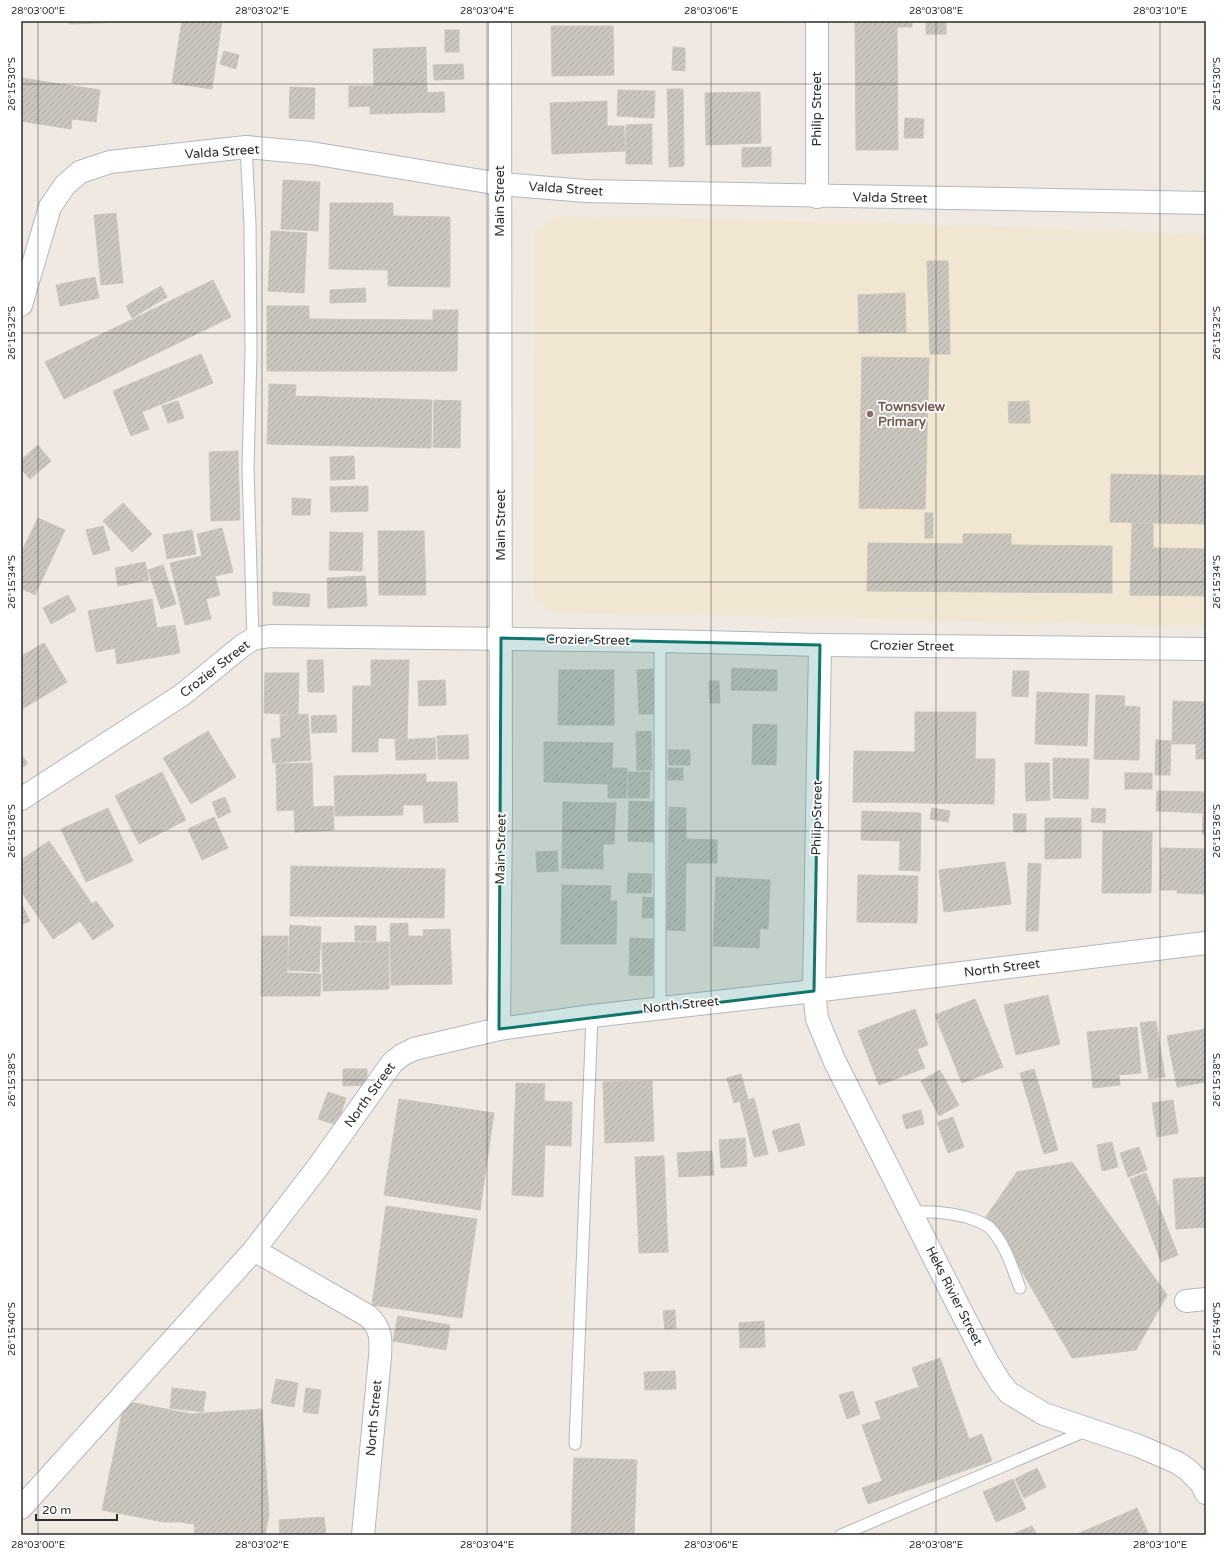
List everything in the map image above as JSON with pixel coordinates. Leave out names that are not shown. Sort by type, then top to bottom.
[{"type":"street","name":"Main Street","points":[[499,1029],[501,808],[500,21]]},
{"type":"street","name":"Philip Street","points":[[817,21],[817,197]]},
{"type":"street","name":"Valda Street","points":[[21,304],[50,207],[64,185],[80,172],[110,162],[246,147],[310,153],[500,184],[586,191],[817,197],[1206,203]]},
{"type":"street","name":"Crozier Street","points":[[21,800],[182,695],[242,646],[253,639],[270,636],[501,638],[820,645],[1206,649]]},
{"type":"street","name":"Philip Street","points":[[814,991],[820,645]]},
{"type":"street","name":"North Street","points":[[21,1508],[254,1250],[318,1167],[392,1063],[402,1055],[414,1049],[499,1029],[592,1016],[660,1007],[814,991],[1206,943]]},
{"type":"street","name":"Heks Rivier Street","points":[[814,991],[817,1019],[829,1049],[972,1333],[1000,1382],[1009,1393],[1044,1414],[1139,1446],[1178,1463],[1188,1470],[1201,1484],[1206,1493]]},
{"type":"street","name":"North Street","points":[[254,1250],[368,1316],[376,1323],[379,1332],[380,1357],[363,1535]]},
{"type":"lane","points":[[246,147],[250,224],[251,352],[248,468],[253,639]]},
{"type":"lane","points":[[660,641],[660,1007]]},
{"type":"lane","points":[[575,1444],[592,1016]]},
{"type":"lane","points":[[911,1212],[944,1212],[965,1216],[988,1226],[1000,1240],[1013,1268],[1020,1288]]},
{"type":"lane","points":[[841,1535],[1089,1430]]},
{"type":"highlighted area","points":[[501,638],[820,645],[814,991],[499,1029]]},
{"type":"shaded area","name":"Townsview Primary","points":[[556,216],[882,223],[1206,234],[1206,626],[552,612],[533,595],[535,234]]},
{"type":"building","points":[[69,21],[124,21],[124,22],[69,24]]},
{"type":"building","points":[[182,21],[222,21],[212,89],[172,83]]},
{"type":"building","points":[[855,21],[912,21],[912,27],[897,27],[898,150],[856,150]]},
{"type":"building","points":[[926,21],[946,21],[946,34],[926,34]]},
{"type":"building","points":[[551,26],[613,26],[614,75],[552,76]]},
{"type":"building","points":[[445,30],[459,30],[459,52],[445,52]]},
{"type":"building","points":[[426,47],[427,93],[444,92],[445,112],[370,114],[370,106],[349,107],[349,86],[374,86],[373,49]]},
{"type":"building","points":[[673,47],[685,48],[685,71],[672,70]]},
{"type":"building","points":[[224,51],[239,55],[236,69],[220,64]]},
{"type":"building","points":[[463,64],[464,79],[434,80],[433,65]]},
{"type":"building","points":[[21,78],[100,90],[96,122],[72,119],[71,129],[21,121]]},
{"type":"building","points":[[290,87],[315,88],[314,119],[289,118]]},
{"type":"building","points":[[667,89],[683,89],[684,166],[669,167]]},
{"type":"building","points":[[618,90],[655,91],[654,118],[617,116]]},
{"type":"building","points":[[760,92],[761,143],[706,145],[705,93]]},
{"type":"building","points":[[607,101],[607,126],[624,126],[625,151],[552,154],[550,103]]},
{"type":"building","points":[[905,118],[924,119],[923,138],[904,138]]},
{"type":"building","points":[[652,124],[652,164],[626,164],[626,125]]},
{"type":"building","points":[[771,147],[771,166],[742,167],[742,148]]},
{"type":"building","points":[[283,180],[320,182],[318,231],[281,229]]},
{"type":"building","points":[[330,203],[393,203],[393,216],[450,217],[450,287],[388,286],[388,270],[329,269]]},
{"type":"building","points":[[116,213],[123,283],[101,285],[94,215]]},
{"type":"building","points":[[271,231],[307,233],[304,293],[268,291]]},
{"type":"building","points":[[927,261],[948,261],[950,354],[930,354]]},
{"type":"building","points":[[95,277],[99,298],[60,306],[56,285]]},
{"type":"building","points":[[213,280],[231,317],[64,399],[45,362]]},
{"type":"building","points":[[161,286],[167,297],[132,318],[126,306]]},
{"type":"building","points":[[365,288],[366,302],[330,303],[330,290]]},
{"type":"building","points":[[905,293],[906,332],[859,333],[858,295]]},
{"type":"building","points":[[267,306],[309,306],[309,319],[433,320],[433,310],[458,310],[457,371],[267,371]]},
{"type":"building","points":[[201,354],[213,383],[142,412],[149,429],[131,436],[113,391]]},
{"type":"building","points":[[862,357],[929,358],[925,509],[859,508]]},
{"type":"building","points":[[269,384],[296,385],[295,396],[432,400],[431,448],[267,444]]},
{"type":"building","points":[[434,400],[461,401],[460,448],[433,447]]},
{"type":"building","points":[[178,401],[184,418],[168,423],[162,406]]},
{"type":"building","points":[[1029,401],[1030,423],[1009,423],[1008,402]]},
{"type":"building","points":[[38,445],[51,461],[30,479],[21,469],[21,460]]},
{"type":"building","points":[[238,451],[240,520],[211,521],[209,452]]},
{"type":"building","points":[[354,456],[355,479],[331,480],[330,457]]},
{"type":"building","points":[[1111,474],[1206,476],[1206,524],[1110,522]]},
{"type":"building","points":[[368,486],[368,511],[331,512],[330,487]]},
{"type":"building","points":[[292,498],[311,499],[310,515],[292,515]]},
{"type":"building","points":[[123,503],[152,534],[132,552],[103,521]]},
{"type":"building","points":[[925,513],[933,513],[933,538],[925,538]]},
{"type":"building","points":[[38,518],[65,530],[35,595],[21,588],[21,553]]},
{"type":"building","points":[[1132,523],[1153,524],[1153,548],[1206,549],[1206,596],[1130,595]]},
{"type":"building","points":[[103,526],[110,550],[93,555],[86,530]]},
{"type":"building","points":[[222,528],[233,572],[215,576],[220,595],[206,599],[211,619],[185,625],[170,563],[202,556],[197,534]]},
{"type":"building","points":[[192,530],[196,554],[167,559],[163,535]]},
{"type":"building","points":[[378,531],[424,531],[426,595],[379,595]]},
{"type":"building","points":[[330,532],[363,533],[362,571],[329,570]]},
{"type":"building","points":[[963,534],[1011,534],[1011,545],[1112,546],[1112,593],[867,591],[868,543],[963,544]]},
{"type":"building","points":[[145,562],[149,580],[118,586],[115,568]]},
{"type":"building","points":[[163,565],[176,604],[161,609],[148,570]]},
{"type":"building","points":[[365,576],[367,606],[328,608],[327,578]]},
{"type":"building","points":[[273,592],[310,594],[309,607],[273,605]]},
{"type":"building","points":[[68,595],[76,610],[51,624],[43,608]]},
{"type":"building","points":[[152,599],[157,628],[175,625],[180,653],[117,664],[115,648],[96,652],[88,611]]},
{"type":"building","points":[[44,643],[67,682],[22,709],[21,656]]},
{"type":"building","points":[[307,660],[323,660],[324,692],[308,692]]},
{"type":"building","points":[[371,660],[409,660],[407,739],[378,738],[378,752],[352,752],[353,686],[371,686]]},
{"type":"building","points":[[732,668],[777,670],[777,691],[731,690]]},
{"type":"building","points":[[653,669],[655,714],[639,714],[637,670]]},
{"type":"building","points":[[559,670],[614,670],[614,725],[558,725]]},
{"type":"building","points":[[1013,671],[1029,671],[1028,697],[1012,696]]},
{"type":"building","points":[[265,673],[299,673],[298,715],[264,713]]},
{"type":"building","points":[[445,680],[446,705],[419,706],[418,681]]},
{"type":"building","points":[[709,681],[719,681],[720,703],[710,703]]},
{"type":"building","points":[[1037,692],[1089,694],[1087,746],[1035,744]]},
{"type":"building","points":[[1096,695],[1125,696],[1124,706],[1140,707],[1139,760],[1094,759]]},
{"type":"building","points":[[1173,701],[1206,702],[1206,759],[1196,759],[1196,744],[1172,744]]},
{"type":"building","points":[[915,712],[976,712],[975,759],[995,759],[994,804],[853,802],[854,751],[915,752]]},
{"type":"building","points":[[308,714],[311,760],[273,763],[271,739],[281,738],[280,716]]},
{"type":"building","points":[[336,715],[337,732],[312,733],[311,716]]},
{"type":"building","points":[[753,724],[777,725],[776,765],[752,764]]},
{"type":"building","points":[[208,731],[236,777],[191,804],[163,758]]},
{"type":"building","points":[[651,731],[652,770],[637,770],[636,732]]},
{"type":"building","points":[[468,735],[469,759],[438,759],[437,736]]},
{"type":"building","points":[[435,738],[436,759],[396,760],[395,740]]},
{"type":"building","points":[[1156,740],[1171,741],[1170,775],[1155,775]]},
{"type":"building","points":[[544,742],[613,743],[612,768],[627,768],[626,798],[608,798],[608,784],[544,782]]},
{"type":"building","points":[[668,750],[690,750],[690,765],[669,765]]},
{"type":"building","points":[[21,755],[28,763],[21,769]]},
{"type":"building","points":[[1053,758],[1089,759],[1088,799],[1053,798]]},
{"type":"building","points":[[312,763],[313,807],[333,806],[334,830],[295,832],[294,810],[277,811],[276,764]]},
{"type":"building","points":[[1025,763],[1049,763],[1050,800],[1026,801]]},
{"type":"building","points":[[668,768],[683,768],[683,780],[668,780]]},
{"type":"building","points":[[162,772],[186,820],[139,844],[115,796]]},
{"type":"building","points":[[628,772],[650,772],[649,798],[628,798]]},
{"type":"building","points":[[1125,773],[1152,773],[1152,789],[1125,789]]},
{"type":"building","points":[[426,774],[426,782],[457,782],[458,822],[424,823],[423,805],[403,805],[403,815],[335,816],[334,776]]},
{"type":"building","points":[[1157,791],[1206,792],[1206,834],[1202,834],[1203,813],[1156,811]]},
{"type":"building","points":[[225,797],[231,812],[218,818],[212,802]]},
{"type":"building","points":[[629,801],[654,802],[653,842],[628,841]]},
{"type":"building","points":[[563,802],[616,803],[614,844],[603,844],[603,869],[562,868]]},
{"type":"building","points":[[669,807],[686,808],[686,839],[717,840],[717,863],[686,863],[685,931],[667,930]]},
{"type":"building","points":[[108,808],[133,861],[86,882],[61,829]]},
{"type":"building","points":[[932,808],[950,811],[948,822],[930,819]]},
{"type":"building","points":[[1092,808],[1106,809],[1105,823],[1091,822]]},
{"type":"building","points":[[862,811],[921,813],[920,871],[899,870],[900,841],[861,840]]},
{"type":"building","points":[[1013,814],[1026,814],[1026,832],[1014,832]]},
{"type":"building","points":[[214,817],[228,848],[202,860],[188,829]]},
{"type":"building","points":[[1045,818],[1081,818],[1081,858],[1045,859]]},
{"type":"building","points":[[1103,831],[1152,832],[1151,893],[1102,893]]},
{"type":"building","points":[[49,841],[92,904],[96,901],[114,926],[93,940],[80,921],[53,939],[21,891],[21,860]]},
{"type":"building","points":[[1161,848],[1206,849],[1206,894],[1177,893],[1177,890],[1160,890]]},
{"type":"building","points":[[557,851],[558,871],[537,872],[536,852]]},
{"type":"building","points":[[1005,862],[1011,904],[944,912],[939,870]]},
{"type":"building","points":[[1028,863],[1041,864],[1038,931],[1026,931]]},
{"type":"building","points":[[291,866],[445,869],[444,918],[290,916]]},
{"type":"building","points":[[628,873],[652,874],[651,893],[627,893]]},
{"type":"building","points":[[858,875],[918,876],[917,923],[857,922]]},
{"type":"building","points":[[716,877],[770,880],[768,929],[760,928],[759,948],[713,946]]},
{"type":"building","points":[[562,885],[611,886],[610,901],[617,901],[616,944],[561,944]]},
{"type":"building","points":[[643,897],[654,898],[653,918],[642,918]]},
{"type":"building","points":[[21,903],[30,921],[21,925]]},
{"type":"building","points":[[408,923],[408,936],[424,936],[423,930],[450,929],[452,984],[391,985],[390,924]]},
{"type":"building","points":[[290,925],[321,927],[319,972],[288,970]]},
{"type":"building","points":[[355,926],[376,926],[376,941],[355,941]]},
{"type":"building","points":[[262,936],[288,936],[287,973],[321,974],[320,996],[261,996]]},
{"type":"building","points":[[630,938],[654,939],[652,976],[629,975]]},
{"type":"building","points":[[389,942],[389,989],[323,991],[322,943]]},
{"type":"building","points":[[1048,995],[1060,1044],[1016,1055],[1004,1005]]},
{"type":"building","points":[[975,999],[1003,1067],[962,1083],[935,1015]]},
{"type":"building","points":[[915,1009],[928,1045],[917,1049],[925,1068],[879,1085],[858,1031]]},
{"type":"building","points":[[1156,1021],[1165,1077],[1149,1079],[1140,1023]]},
{"type":"building","points":[[1137,1027],[1141,1073],[1119,1075],[1120,1085],[1093,1088],[1087,1032]]},
{"type":"building","points":[[1206,1029],[1206,1082],[1177,1087],[1167,1036]]},
{"type":"building","points":[[343,1069],[367,1069],[367,1085],[343,1086]]},
{"type":"building","points":[[1034,1069],[1058,1150],[1044,1154],[1020,1073]]},
{"type":"building","points":[[940,1070],[959,1105],[939,1116],[921,1081]]},
{"type":"building","points":[[741,1074],[748,1099],[734,1103],[727,1078]]},
{"type":"building","points":[[652,1081],[654,1141],[605,1143],[603,1082]]},
{"type":"building","points":[[516,1083],[545,1084],[544,1101],[572,1102],[571,1146],[545,1145],[543,1197],[512,1195]]},
{"type":"building","points":[[328,1092],[346,1098],[337,1125],[318,1119]]},
{"type":"building","points":[[754,1098],[768,1154],[754,1157],[740,1102]]},
{"type":"building","points":[[399,1099],[494,1113],[480,1210],[384,1195]]},
{"type":"building","points":[[1173,1100],[1178,1133],[1157,1137],[1152,1103]]},
{"type":"building","points":[[921,1110],[924,1124],[906,1129],[902,1115]]},
{"type":"building","points":[[953,1117],[964,1147],[948,1153],[937,1122]]},
{"type":"building","points":[[799,1123],[805,1145],[779,1152],[772,1131]]},
{"type":"building","points":[[745,1138],[747,1166],[721,1168],[719,1140]]},
{"type":"building","points":[[1112,1142],[1118,1167],[1102,1171],[1097,1145]]},
{"type":"building","points":[[1139,1147],[1147,1170],[1128,1177],[1120,1153]]},
{"type":"building","points":[[712,1151],[714,1175],[679,1177],[677,1153]]},
{"type":"building","points":[[664,1156],[668,1252],[639,1253],[635,1157]]},
{"type":"building","points":[[1072,1162],[1167,1295],[1136,1350],[1072,1358],[1002,1237],[983,1221],[1017,1172]]},
{"type":"building","points":[[1146,1173],[1178,1255],[1161,1262],[1130,1179]]},
{"type":"building","points":[[1206,1177],[1206,1227],[1176,1229],[1173,1179]]},
{"type":"building","points":[[386,1206],[477,1219],[462,1318],[372,1305]]},
{"type":"building","points":[[675,1310],[676,1328],[665,1329],[663,1311]]},
{"type":"building","points":[[398,1316],[450,1325],[446,1350],[393,1341]]},
{"type":"building","points":[[764,1321],[765,1347],[740,1348],[739,1323]]},
{"type":"building","points":[[940,1358],[969,1439],[982,1434],[992,1461],[868,1504],[862,1488],[882,1481],[862,1425],[881,1419],[875,1402],[919,1387],[912,1368]]},
{"type":"building","points":[[675,1371],[676,1389],[645,1390],[644,1372]]},
{"type":"building","points":[[276,1379],[298,1383],[294,1407],[271,1403]]},
{"type":"building","points":[[172,1388],[206,1392],[203,1412],[170,1408]]},
{"type":"building","points":[[306,1388],[321,1390],[318,1414],[303,1412]]},
{"type":"building","points":[[853,1391],[860,1414],[847,1419],[839,1395]]},
{"type":"building","points":[[135,1403],[192,1414],[262,1409],[269,1515],[265,1535],[195,1535],[194,1524],[164,1522],[102,1510],[124,1404]]},
{"type":"building","points":[[574,1458],[637,1460],[634,1535],[571,1535]]},
{"type":"building","points":[[1037,1468],[1046,1487],[1024,1498],[1015,1479]]},
{"type":"building","points":[[1013,1479],[1026,1509],[996,1522],[983,1492]]},
{"type":"building","points":[[1137,1508],[1149,1535],[1075,1535]]},
{"type":"building","points":[[324,1517],[326,1535],[280,1535],[279,1520]]},
{"type":"building","points":[[1032,1526],[1037,1535],[1011,1535]]},
{"type":"place","name":"Townsview Primary","points":[[870,414]]}]
